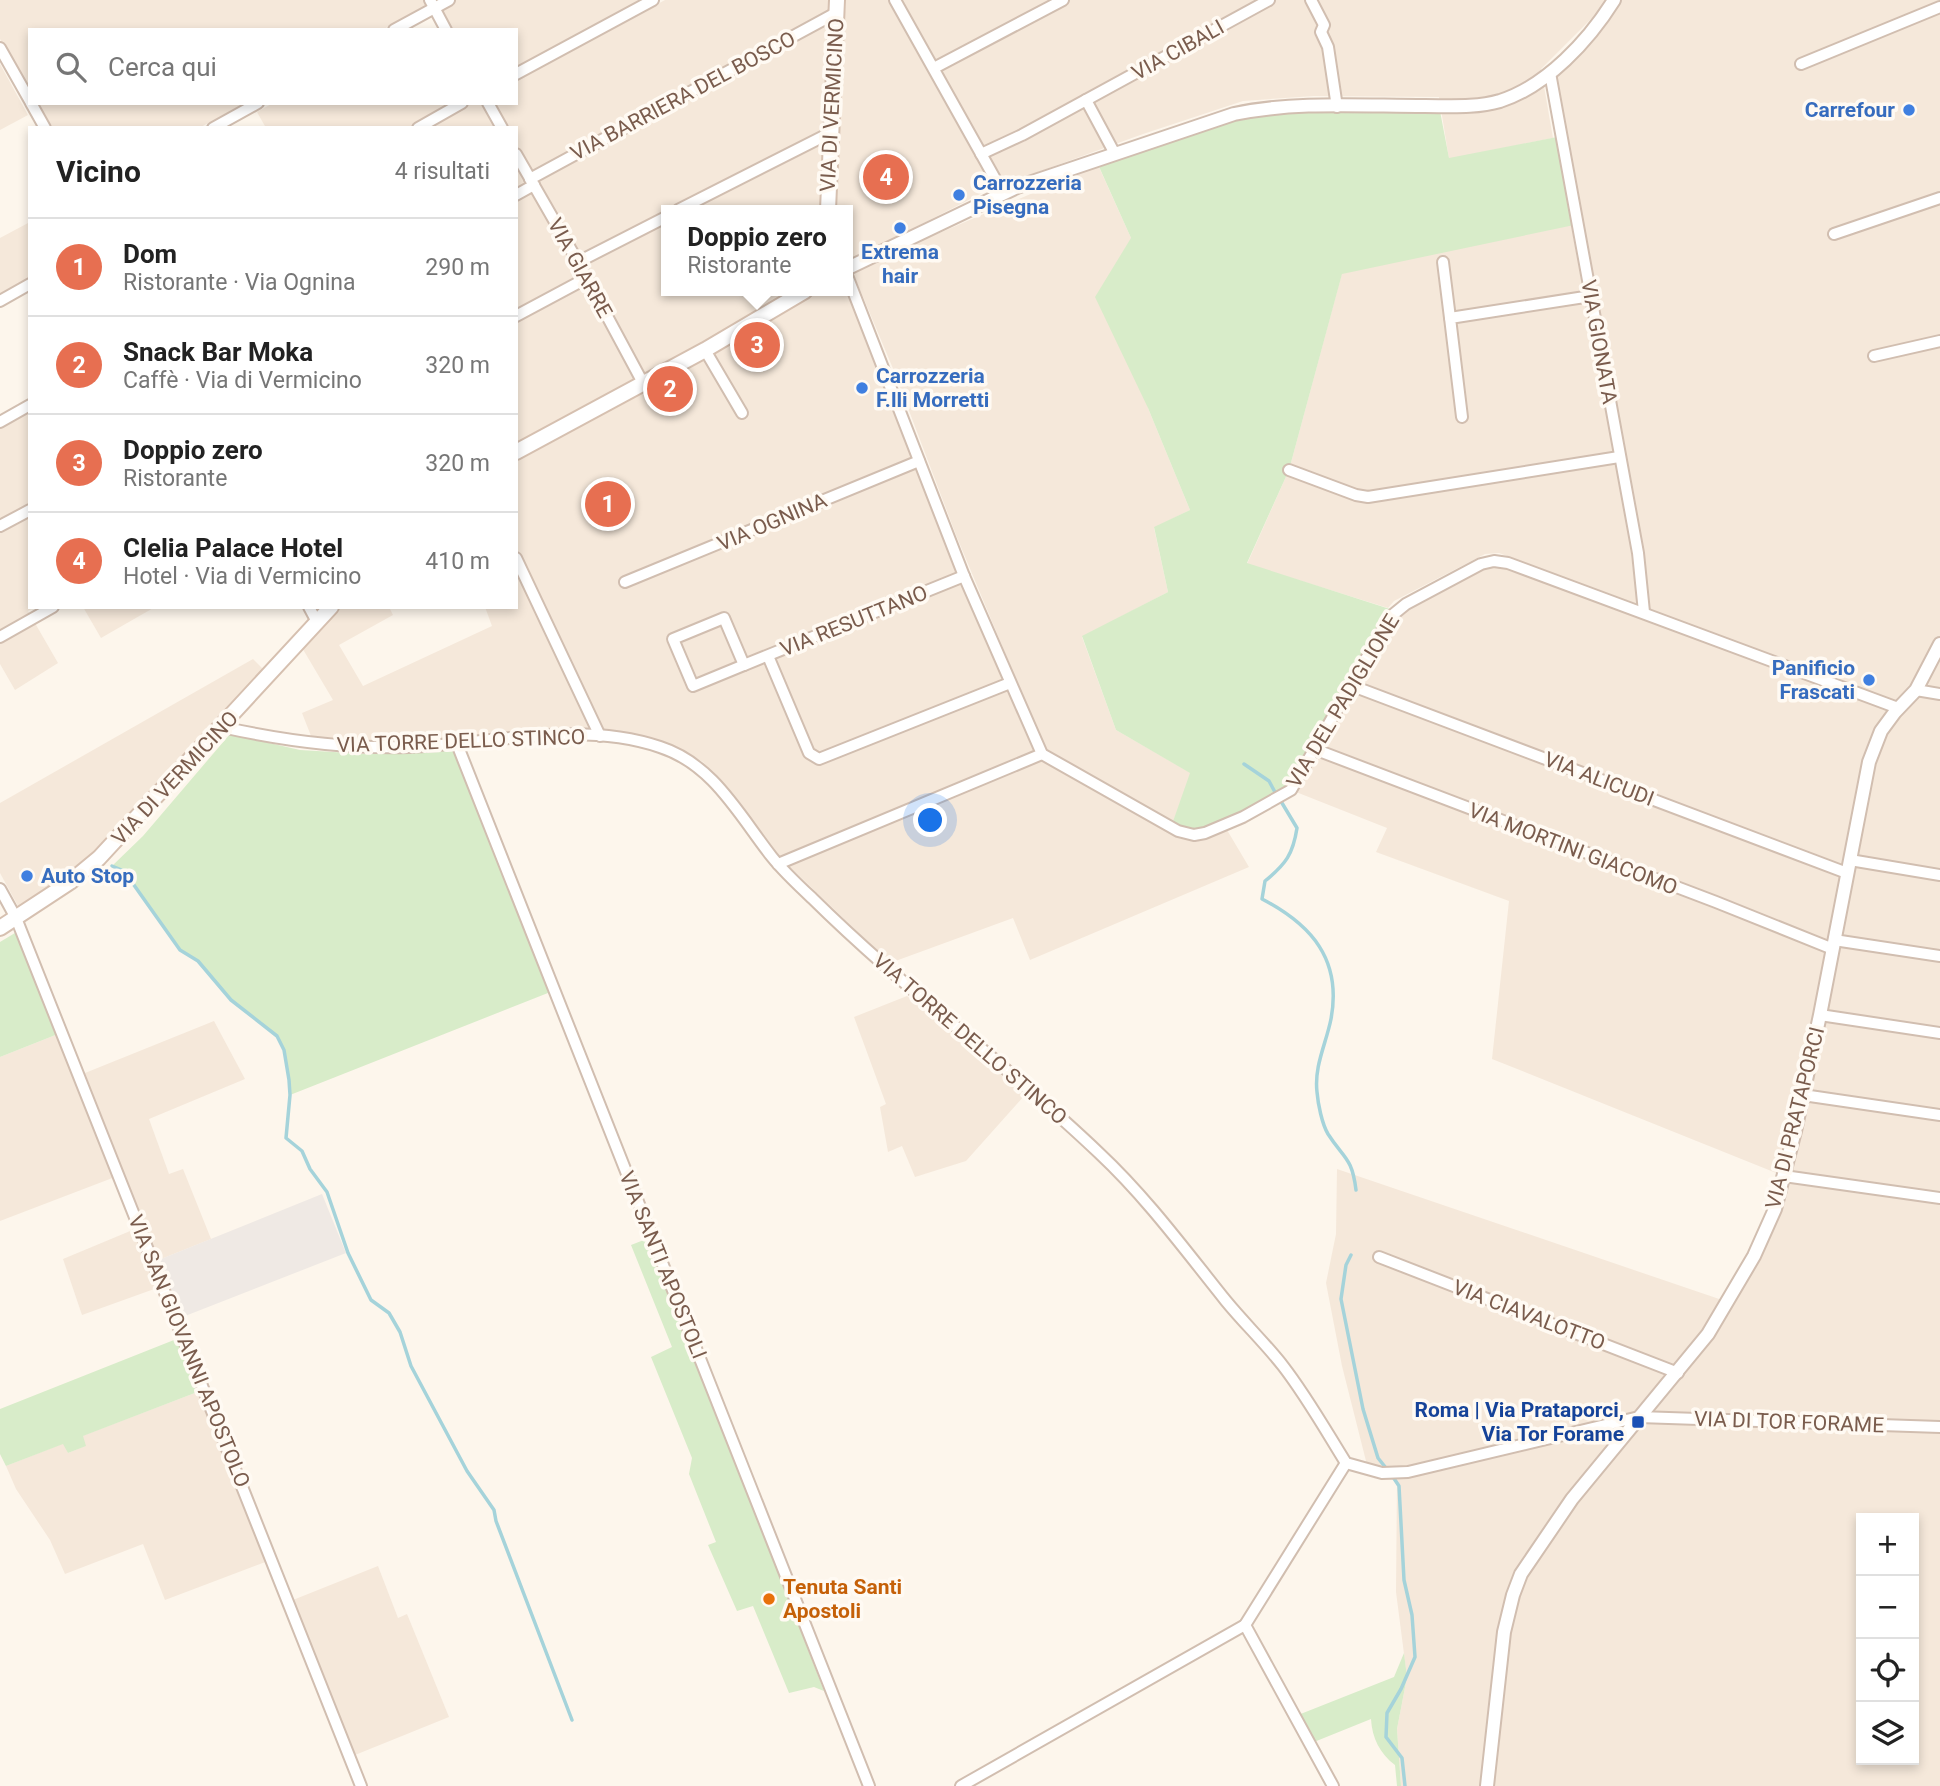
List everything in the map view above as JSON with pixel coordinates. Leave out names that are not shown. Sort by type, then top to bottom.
[{"type":"main road","name":"VIA DI VERMICINO","points":[[828,205],[837,7]]},
{"type":"main road","points":[[518,451],[705,350],[798,296]]},
{"type":"main road","name":"VIA DI VERMICINO","points":[[0,928],[71,883],[95,863],[329,609]]},
{"type":"street","points":[[397,28],[432,4],[449,0]]},
{"type":"street","points":[[518,73],[653,0]]},
{"type":"street","points":[[895,0],[1003,193]]},
{"type":"street","points":[[934,68],[1063,0]]},
{"type":"street","name":"VIA CIBALI","points":[[981,154],[1269,0]]},
{"type":"street","points":[[1311,0],[1324,25],[1321,32],[1328,47],[1337,107]]},
{"type":"street","points":[[853,266],[1003,193],[1234,114],[1277,108],[1493,103],[1515,94],[1550,72],[1594,27],[1614,0]]},
{"type":"street","points":[[432,4],[445,28]]},
{"type":"street","name":"VIA BARRIERA DEL BOSCO","points":[[518,193],[532,182],[837,7]]},
{"type":"street","points":[[1801,64],[1940,7]]},
{"type":"street","points":[[0,48],[28,98]]},
{"type":"street","name":"VIA GIONATA","points":[[1550,72],[1638,553],[1644,612]]},
{"type":"street","points":[[1086,100],[1115,154]]},
{"type":"street","points":[[32,105],[44,126]]},
{"type":"street","points":[[217,126],[254,105]]},
{"type":"street","points":[[422,126],[458,105]]},
{"type":"street","points":[[489,105],[501,126]]},
{"type":"street","points":[[688,205],[830,133]]},
{"type":"street","name":"VIA GIARRE","points":[[518,158],[643,383]]},
{"type":"street","points":[[1834,234],[1940,198]]},
{"type":"street","points":[[578,262],[661,220]]},
{"type":"street","points":[[1443,262],[1462,417]]},
{"type":"street","points":[[518,315],[587,278]]},
{"type":"street","points":[[0,301],[28,285]]},
{"type":"street","points":[[778,864],[1042,754],[964,576],[853,291]]},
{"type":"street","points":[[1450,318],[1591,296]]},
{"type":"street","points":[[1874,356],[1940,341]]},
{"type":"street","points":[[705,350],[742,413]]},
{"type":"street","points":[[0,422],[28,406]]},
{"type":"street","points":[[1289,470],[1352,494],[1368,497],[1619,457]]},
{"type":"street","name":"VIA OGNINA","points":[[625,582],[919,461]]},
{"type":"street","points":[[0,526],[28,511]]},
{"type":"street","points":[[518,562],[600,736]]},
{"type":"street","name":"VIA DEL PADIGLIONE","points":[[1042,754],[1175,830],[1198,835],[1242,817],[1287,793],[1297,782],[1385,624],[1396,611],[1489,562],[1508,563],[1898,708]]},
{"type":"street","name":"VIA RESUTTANO","points":[[744,665],[724,618],[673,639],[693,686],[964,576]]},
{"type":"street","points":[[0,637],[49,609]]},
{"type":"street","points":[[310,609],[317,622]]},
{"type":"street","name":"VIA DI PRATAPORCI","points":[[1487,1786],[1504,1632],[1519,1579],[1529,1560],[1572,1499],[1678,1373],[1712,1328],[1754,1256],[1775,1209],[1820,1015],[1871,755],[1881,731],[1916,690],[1940,644]]},
{"type":"street","points":[[768,656],[809,753],[819,759],[1010,683]]},
{"type":"street","name":"VIA ALICUDI","points":[[1350,685],[1848,867],[1940,875]]},
{"type":"street","points":[[1916,690],[1940,694]]},
{"type":"street","name":"VIA TORRE DELLO STINCO","points":[[222,727],[280,740],[338,747],[409,747],[532,736],[600,736],[656,746],[694,762],[730,802],[778,864],[815,902],[907,986],[1091,1145],[1140,1195],[1285,1369],[1346,1463]]},
{"type":"street","name":"VIA SANTI APOSTOLI","points":[[457,744],[869,1786]]},
{"type":"street","name":"VIA MORTINI GIACOMO","points":[[1314,750],[1833,945],[1940,956]]},
{"type":"street","name":"VIA SAN GIOVANNI APOSTOLO","points":[[0,889],[16,918],[361,1786]]},
{"type":"street","points":[[1820,1015],[1940,1033]]},
{"type":"street","points":[[1803,1095],[1940,1115]]},
{"type":"street","points":[[1784,1176],[1940,1198]]},
{"type":"street","name":"VIA CIAVALOTTO","points":[[1379,1257],[1678,1373]]},
{"type":"street","points":[[961,1786],[1245,1625],[1346,1463],[1382,1473],[1408,1472],[1639,1417]]},
{"type":"street","name":"VIA DI TOR FORAME","points":[[1639,1417],[1940,1427]]},
{"type":"street","points":[[1245,1625],[1333,1786]]},
{"type":"shaded area","points":[[0,0],[424,0],[427,6],[386,28],[28,28],[28,89],[0,39]]},
{"type":"shaded area","points":[[436,0],[644,0],[518,67],[518,28],[452,28]]},
{"type":"shaded area","points":[[665,0],[831,0],[821,205],[661,205],[661,296],[786,296],[645,377],[518,147],[518,126],[507,126],[495,105],[518,105],[518,80]]},
{"type":"shaded area","points":[[846,0],[1607,0],[1541,69],[1553,138],[1449,159],[1439,97],[1314,96],[1243,101],[988,190],[853,259],[853,205],[835,205],[836,131]]},
{"type":"shaded area","points":[[1614,0],[1940,0],[1940,1786],[1401,1786],[1397,1729],[1407,1677],[1396,1592],[1397,1480],[1378,1479],[1367,1465],[1342,1366],[1326,1283],[1336,1234],[1337,1169],[1728,1302],[1784,1176],[1492,1059],[1509,901],[1376,852],[1387,828],[1291,790],[1390,617],[1489,562],[1643,612],[1550,73]]},
{"type":"shaded area","points":[[0,64],[28,115],[0,130]]},
{"type":"shaded area","points":[[37,105],[241,105],[203,126],[48,126]]},
{"type":"shaded area","points":[[269,105],[483,105],[495,126],[265,126],[257,112]]},
{"type":"shaded area","points":[[1098,165],[1131,238],[1148,408],[1190,510],[1154,528],[1168,592],[1082,637],[1116,730],[1191,773],[1173,822],[1045,749],[956,535],[894,371],[853,273],[895,252]]},
{"type":"shaded area","points":[[518,166],[637,380],[518,443]]},
{"type":"shaded area","points":[[28,223],[28,279],[0,295],[0,238]]},
{"type":"shaded area","points":[[1571,225],[1629,536],[1637,604],[1499,553],[1485,554],[1394,601],[1388,608],[1247,564],[1289,470],[1342,273]]},
{"type":"shaded area","points":[[804,296],[850,296],[962,586],[1036,751],[779,859],[703,762],[686,752],[601,731],[518,551],[518,458]]},
{"type":"shaded area","points":[[28,413],[28,609],[31,609],[28,611],[58,663],[15,690],[0,664],[0,428]]},
{"type":"shaded area","points":[[518,572],[594,733],[454,741],[313,741],[302,713],[333,700],[301,646],[335,609],[390,609],[393,615],[339,645],[363,686],[492,626],[486,609],[518,609]]},
{"type":"shaded area","points":[[84,609],[152,609],[101,638]]},
{"type":"shaded area","points":[[253,659],[264,670],[113,832],[81,865],[18,906],[0,873],[0,803]]},
{"type":"shaded area","points":[[1042,760],[1181,839],[1209,838],[1227,830],[1249,867],[1030,960],[1013,918],[890,963],[789,866]]},
{"type":"shaded area","points":[[907,996],[1025,1095],[966,1161],[915,1177],[902,1146],[888,1152],[880,1107],[886,1104],[854,1017]]},
{"type":"shaded area","points":[[214,1021],[245,1079],[149,1119],[169,1174],[183,1169],[211,1239],[156,1261],[85,1073]]},
{"type":"shaded area","points":[[58,1034],[115,1177],[0,1221],[0,1057]]},
{"type":"shaded area","points":[[322,1194],[346,1253],[180,1318],[156,1261]]},
{"type":"shaded area","points":[[135,1229],[157,1288],[82,1315],[63,1259]]},
{"type":"shaded area","points":[[200,1391],[268,1561],[165,1600],[143,1544],[65,1574],[50,1540],[16,1489],[6,1466],[64,1443],[68,1453],[85,1446],[82,1436]]},
{"type":"shaded area","points":[[378,1566],[398,1618],[407,1614],[449,1717],[355,1755],[293,1600]]},
{"type":"green space","points":[[1439,106],[1449,158],[1562,136],[1579,224],[1342,274],[1289,470],[1247,563],[1396,611],[1297,782],[1201,834],[1171,827],[1190,773],[1116,730],[1082,636],[1168,592],[1154,527],[1190,510],[1148,408],[1095,297],[1131,238],[1096,160],[1234,114]]},
{"type":"green space","points":[[230,734],[300,750],[367,754],[456,747],[553,991],[290,1095],[284,1050],[277,1036],[231,1000],[198,961],[180,950],[124,871],[112,866],[143,836]]},
{"type":"green space","points":[[15,933],[58,1034],[0,1057],[0,942]]},
{"type":"green space","points":[[649,1238],[824,1691],[814,1687],[789,1693],[753,1606],[737,1611],[708,1545],[716,1542],[689,1474],[692,1458],[651,1357],[672,1347],[631,1245]]},
{"type":"green space","points":[[179,1338],[200,1391],[83,1436],[86,1446],[68,1453],[63,1444],[6,1466],[0,1454],[0,1409]]},
{"type":"green space","points":[[1404,1653],[1407,1677],[1397,1729],[1401,1786],[1397,1786],[1395,1765],[1378,1745],[1371,1719],[1314,1742],[1298,1715],[1394,1677]]},
{"type":"waterway","points":[[1244,764],[1269,781],[1276,794]]},
{"type":"waterway","points":[[1282,803],[1297,828],[1291,852],[1265,881],[1262,899],[1280,909],[1309,933],[1327,962],[1332,979],[1333,998],[1331,1019],[1317,1073],[1318,1097],[1326,1130],[1350,1164],[1356,1190]]},
{"type":"waterway","points":[[112,866],[124,871],[180,950],[198,961],[231,1000],[277,1036],[284,1050],[289,1080],[286,1138],[302,1151],[310,1169],[327,1192],[348,1253],[371,1300],[389,1313],[400,1332],[411,1366],[467,1471],[494,1510],[572,1720]]},
{"type":"waterway","points":[[1351,1255],[1346,1265],[1341,1299],[1363,1409],[1378,1458],[1386,1468]]},
{"type":"waterway","points":[[1393,1477],[1399,1486],[1404,1580],[1412,1615],[1415,1657],[1387,1713],[1386,1737],[1402,1758],[1405,1786]]},
{"type":"place","name":"Carrefour","points":[[1909,110]]},
{"type":"place","name":"Clelia Palace Hotel","points":[[886,177]]},
{"type":"place","name":"Carrozzeria Pisegna","points":[[959,195]]},
{"type":"place","name":"Extrema hair","points":[[900,228]]},
{"type":"place","name":"Doppio zero","points":[[757,345]]},
{"type":"place","name":"Carrozzeria F.lli Morretti","points":[[862,388]]},
{"type":"place","name":"Snack Bar Moka","points":[[670,389]]},
{"type":"place","name":"Dom","points":[[608,504]]},
{"type":"place","name":"Panificio Frascati","points":[[1869,680]]},
{"type":"place","name":"Auto Stop","points":[[27,876]]},
{"type":"place","name":"Roma | Via Prataporci, Via Tor Forame","points":[[1638,1422]]},
{"type":"place","name":"Tenuta Santi Apostoli","points":[[769,1599]]}]
